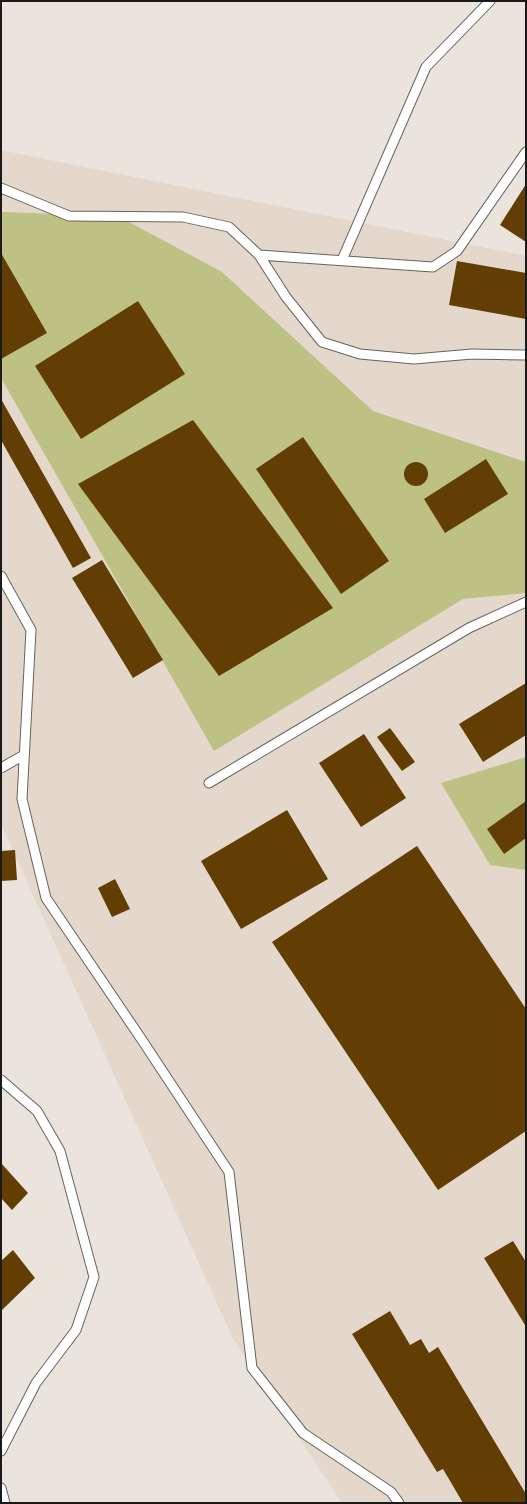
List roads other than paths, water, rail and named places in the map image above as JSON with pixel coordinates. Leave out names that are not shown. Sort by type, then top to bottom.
[{"type":"lane","points":[[342,260],[426,67],[490,1]]},
{"type":"lane","points":[[259,255],[433,267],[457,251],[526,152]]},
{"type":"lane","points":[[1,188],[69,216],[183,217],[230,227],[259,255],[286,297],[322,342],[360,354],[414,359],[472,354],[526,355]]},
{"type":"lane","points":[[1,576],[31,630],[22,799],[46,898],[229,1172],[252,1368],[303,1433],[391,1492],[399,1503]]},
{"type":"lane","points":[[209,783],[469,628],[526,602]]},
{"type":"lane","points":[[1,768],[24,755]]},
{"type":"lane","points":[[1,1080],[37,1111],[60,1151],[94,1277],[76,1330],[36,1383],[1,1451]]},
{"type":"lane","points":[[1,1488],[5,1503]]}]
